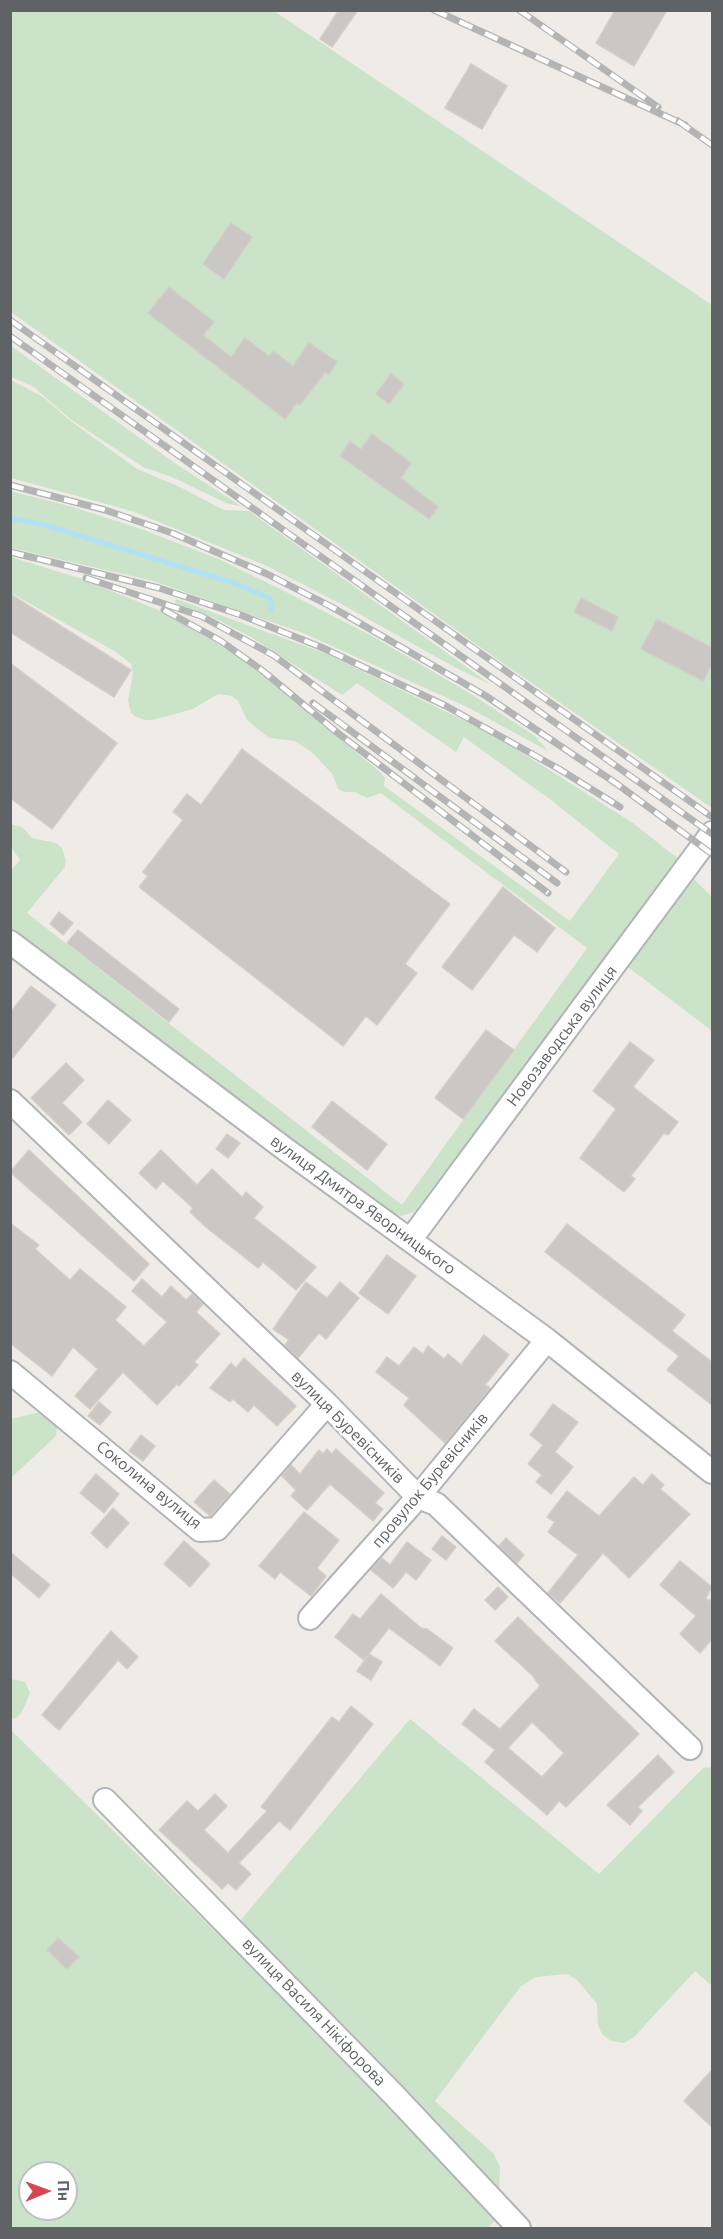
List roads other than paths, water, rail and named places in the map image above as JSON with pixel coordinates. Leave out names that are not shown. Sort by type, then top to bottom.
[{"type":"street","name":"Новозаводська вулиця","points":[[411,1239],[712,833]]},
{"type":"street","name":"вулиця Дмитра Яворницького","points":[[10,942],[285,1149],[547,1340],[712,1472]]},
{"type":"street","name":"вулиця Буревісників","points":[[10,1101],[327,1404],[418,1497],[436,1504],[690,1748]]},
{"type":"street","name":"провулок Буревісників","points":[[310,1618],[418,1497],[547,1340]]},
{"type":"street","name":"Соколина вулиця","points":[[10,1372],[200,1530],[217,1529],[327,1404]]},
{"type":"street","name":"вулиця Василя Нікіфорова","points":[[105,1800],[394,2095],[519,2229]]},
{"type":"waterway","points":[[10,518],[45,525],[237,584],[271,599],[271,610]]},
{"type":"railway","points":[[434,10],[685,125]]},
{"type":"railway","points":[[519,10],[658,107]]},
{"type":"railway","points":[[678,121],[712,145]]},
{"type":"railway","points":[[10,320],[712,817]]},
{"type":"railway","points":[[10,336],[712,834]]},
{"type":"railway","points":[[10,485],[105,510],[172,533],[267,574],[330,606],[486,696],[617,784],[712,854]]},
{"type":"railway","points":[[10,552],[159,588],[241,615],[323,648],[446,706],[559,769],[620,807]]},
{"type":"railway","points":[[86,578],[201,616],[273,655],[566,872]]},
{"type":"railway","points":[[164,610],[221,641],[263,671],[339,734],[548,893]]},
{"type":"railway","points":[[313,703],[557,883]]}]
